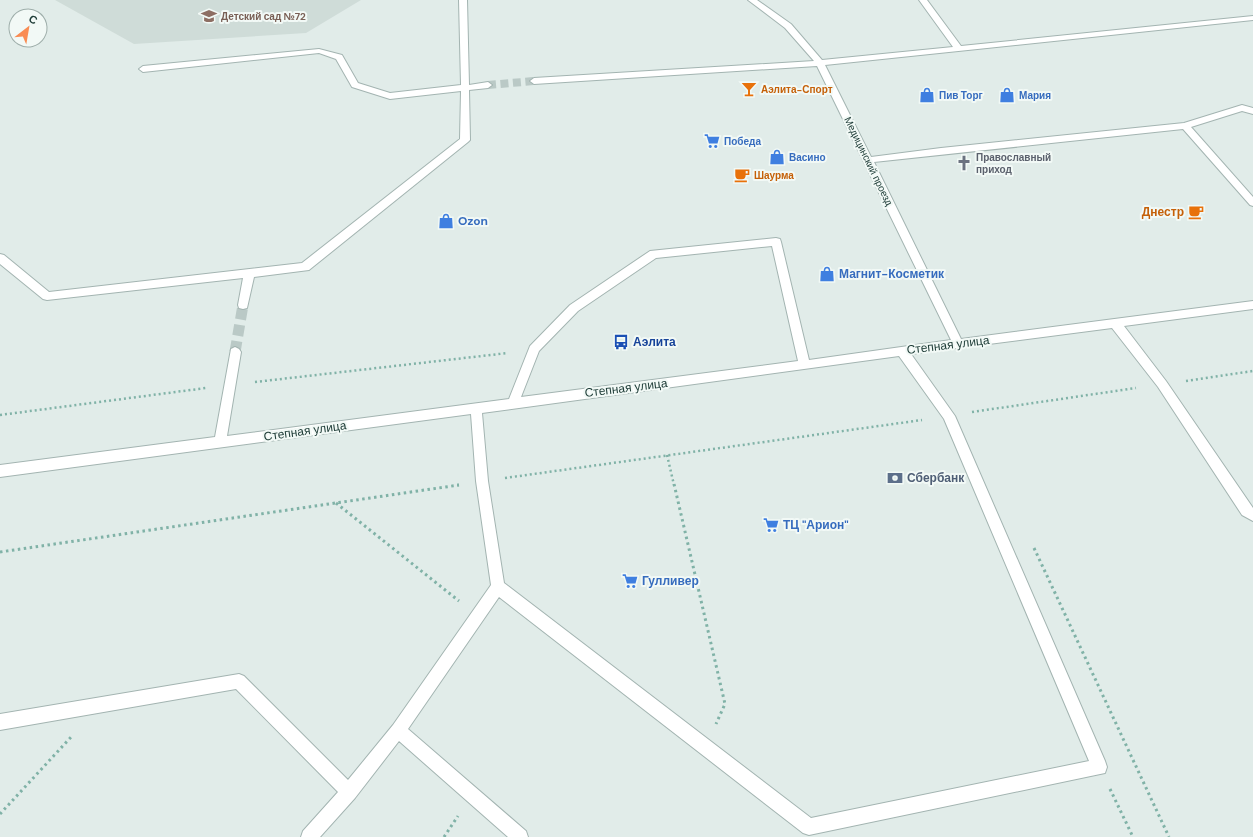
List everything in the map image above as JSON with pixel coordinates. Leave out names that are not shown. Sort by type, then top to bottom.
[{"type":"street","points":[[0,258],[47,296],[305,267],[464,140],[465,87],[463,0]]},
{"type":"street","name":"Медицинский проезд","points":[[752,0],[788,26],[820,63],[958,343]]},
{"type":"street","points":[[923,0],[958,49]]},
{"type":"street","points":[[534,81],[820,63],[1253,18]]},
{"type":"street","points":[[143,70],[319,51],[339,56],[355,85],[390,96],[488,85]]},
{"type":"street","points":[[869,160],[941,151],[1185,126],[1242,108],[1253,111]]},
{"type":"street","points":[[1185,126],[1253,203]]},
{"type":"street","points":[[513,403],[534,350],[574,308],[654,254],[776,242],[805,365]]},
{"type":"street","points":[[243,305],[249,274]]},
{"type":"street","name":"Степная улица","points":[[0,471],[1253,305]]},
{"type":"street","points":[[1115,323],[1162,384],[1248,512],[1253,515]]},
{"type":"street","points":[[498,587],[808,827],[1100,767],[949,416],[902,351]]},
{"type":"street","points":[[220,442],[236,352]]},
{"type":"street","points":[[309,837],[348,792],[398,730],[498,587],[482,481],[476,408]]},
{"type":"street","points":[[0,722],[102,703],[239,681],[348,792]]},
{"type":"street","points":[[398,730],[520,837]]},
{"type":"path","points":[[0,415],[230,385],[534,350]]},
{"type":"path","points":[[974,420],[971,413],[1253,371]]},
{"type":"path","points":[[0,552],[482,481],[949,416]]},
{"type":"path","points":[[667,455],[725,704],[705,748]]},
{"type":"path","points":[[336,503],[478,616]]},
{"type":"path","points":[[1031,542],[1169,837]]},
{"type":"path","points":[[0,814],[102,703]]},
{"type":"path","points":[[1100,767],[1133,837]]},
{"type":"shaded area","name":"Детский сад №72","points":[[55,0],[361,0],[306,33],[134,44]]},
{"type":"tunnel","points":[[488,85],[534,81]]},
{"type":"tunnel","points":[[235,352],[243,305]]},
{"type":"place","name":"Детский сад №72","points":[[209,16]]},
{"type":"place","name":"Аэлита-Спорт","points":[[749,89]]},
{"type":"place","name":"Пив Торг","points":[[927,95]]},
{"type":"place","name":"Мария","points":[[1007,95]]},
{"type":"place","name":"Победа","points":[[712,141]]},
{"type":"place","name":"Васино","points":[[777,157]]},
{"type":"place","name":"Православный приход","points":[[964,163]]},
{"type":"place","name":"Шаурма","points":[[742,175]]},
{"type":"place","name":"Днестр","points":[[1196,212]]},
{"type":"place","name":"Ozon","points":[[446,221]]},
{"type":"place","name":"Магнит-Косметик","points":[[827,274]]},
{"type":"place","name":"Аэлита","points":[[621,342]]},
{"type":"place","name":"Сбербанк","points":[[895,478]]},
{"type":"place","name":"ТЦ \"Арион\"","points":[[771,525]]},
{"type":"place","name":"Гулливер","points":[[630,581]]}]
